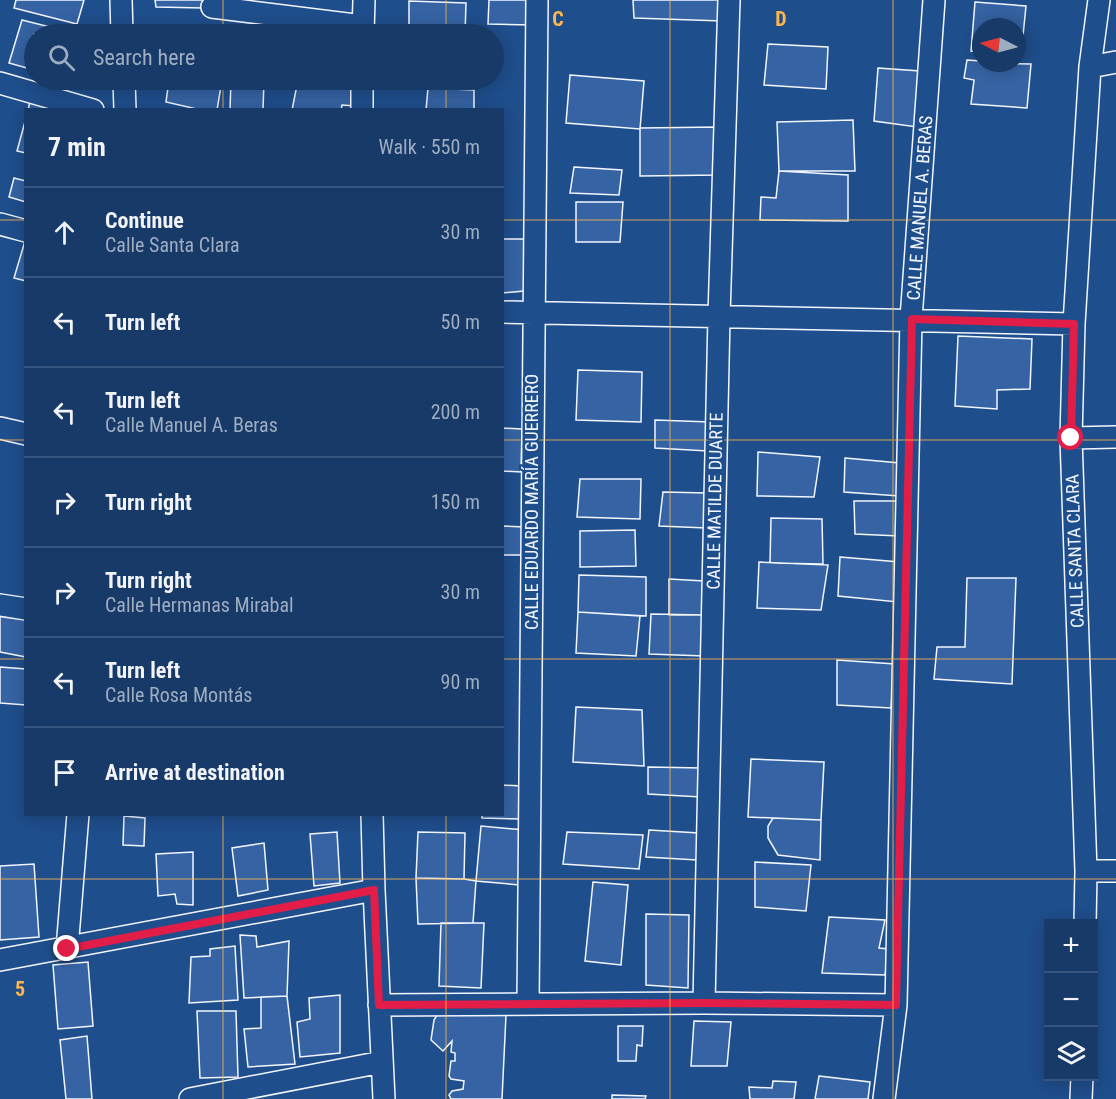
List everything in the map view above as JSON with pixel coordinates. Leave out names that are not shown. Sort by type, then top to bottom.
[{"type":"street","points":[[121,0],[122,24]]},
{"type":"street","points":[[363,24],[364,0]]},
{"type":"street","name":"CALLE EDUARDO MARÍA GUERRERO","points":[[528,1004],[537,0]]},
{"type":"street","name":"CALLE MATILDE DUARTE","points":[[704,1003],[719,316],[729,0]]},
{"type":"street","name":"CALLE MANUEL A. BERAS","points":[[884,1099],[896,1005],[912,319],[934,0]]},
{"type":"street","name":"CALLE SANTA CLARA","points":[[1085,919],[1086,871],[1071,438],[1074,324],[1090,67],[1099,0]]},
{"type":"street","points":[[212,7],[324,24]]},
{"type":"street","points":[[1090,67],[1116,62]]},
{"type":"street","points":[[0,83],[24,90]]},
{"type":"street","points":[[24,90],[86,108]]},
{"type":"street","points":[[124,90],[125,108]]},
{"type":"street","points":[[362,108],[363,90]]},
{"type":"street","points":[[0,224],[24,230]]},
{"type":"street","points":[[504,312],[1074,324]]},
{"type":"street","points":[[0,428],[24,434]]},
{"type":"street","points":[[1071,438],[1116,437]]},
{"type":"street","points":[[0,605],[24,609]]},
{"type":"street","points":[[67,949],[78,816]]},
{"type":"street","points":[[372,816],[384,1099]]},
{"type":"street","points":[[1086,871],[1116,870]]},
{"type":"street","points":[[0,960],[374,890]]},
{"type":"street","points":[[379,1005],[704,1003],[896,1005]]},
{"type":"street","points":[[201,1098],[382,1062]]},
{"type":"street","points":[[1081,1099],[1082,1081]]},
{"type":"building","points":[[16,0],[84,0],[77,24],[14,8]]},
{"type":"building","points":[[155,0],[203,0],[203,8],[156,7]]},
{"type":"building","points":[[489,0],[533,0],[532,25],[488,24]]},
{"type":"building","points":[[633,0],[721,0],[722,21],[634,18]]},
{"type":"building","points":[[409,1],[466,3],[465,24],[409,24]]},
{"type":"building","points":[[975,2],[1026,6],[1025,18],[974,18]]},
{"type":"building","points":[[22,20],[38,24],[24,24],[24,67],[9,63]]},
{"type":"building","points":[[768,44],[828,47],[826,89],[764,85]]},
{"type":"building","points":[[967,60],[972,60],[972,72],[1026,72],[1026,64],[1031,64],[1027,108],[971,104],[974,80],[964,78]]},
{"type":"building","points":[[878,68],[920,71],[917,127],[874,121]]},
{"type":"building","points":[[570,75],[644,81],[640,129],[566,123]]},
{"type":"building","points":[[168,90],[220,90],[217,108],[192,108],[166,102]]},
{"type":"building","points":[[231,90],[264,90],[263,108],[230,108]]},
{"type":"building","points":[[296,90],[358,90],[356,106],[292,108]]},
{"type":"building","points":[[428,90],[474,90],[474,108],[426,108]]},
{"type":"building","points":[[30,101],[57,108],[28,108]]},
{"type":"building","points":[[853,120],[855,171],[779,171],[777,122]]},
{"type":"building","points":[[24,125],[24,153],[17,151]]},
{"type":"building","points":[[719,127],[720,175],[640,176],[640,128]]},
{"type":"building","points":[[574,167],[622,170],[619,195],[570,193]]},
{"type":"building","points":[[779,171],[848,175],[848,221],[760,220],[761,197],[776,198]]},
{"type":"building","points":[[14,178],[24,180],[24,201],[9,197]]},
{"type":"building","points":[[576,202],[623,202],[620,242],[576,242]]},
{"type":"building","points":[[504,239],[527,239],[524,291],[504,293]]},
{"type":"building","points":[[24,244],[24,280],[14,278]]},
{"type":"building","points":[[958,336],[1032,339],[1030,389],[997,390],[997,409],[955,406]]},
{"type":"building","points":[[578,370],[642,372],[641,422],[576,420]]},
{"type":"building","points":[[655,420],[710,422],[708,451],[655,448]]},
{"type":"building","points":[[504,428],[522,429],[521,472],[504,471]]},
{"type":"building","points":[[758,452],[820,457],[814,497],[757,496]]},
{"type":"building","points":[[845,458],[900,463],[899,496],[844,492]]},
{"type":"building","points":[[580,479],[641,479],[640,519],[577,517]]},
{"type":"building","points":[[663,492],[708,493],[706,528],[659,526]]},
{"type":"building","points":[[854,501],[899,501],[899,536],[855,534]]},
{"type":"building","points":[[771,518],[822,519],[823,564],[770,563]]},
{"type":"building","points":[[504,526],[524,527],[525,555],[504,555]]},
{"type":"building","points":[[635,530],[636,566],[580,567],[580,531]]},
{"type":"building","points":[[840,557],[900,562],[898,602],[838,596]]},
{"type":"building","points":[[759,562],[828,565],[821,610],[757,608]]},
{"type":"building","points":[[579,575],[646,577],[646,616],[578,612]]},
{"type":"building","points":[[967,578],[1016,578],[1012,684],[934,679],[937,647],[965,647]]},
{"type":"building","points":[[669,579],[704,581],[705,615],[669,615]]},
{"type":"building","points":[[0,611],[24,616],[24,657],[0,652]]},
{"type":"building","points":[[578,612],[640,616],[636,656],[576,653]]},
{"type":"building","points":[[651,614],[705,615],[704,656],[649,654]]},
{"type":"building","points":[[837,660],[895,664],[891,708],[837,705]]},
{"type":"building","points":[[0,667],[24,669],[24,705],[0,703]]},
{"type":"building","points":[[576,707],[642,710],[644,766],[573,762]]},
{"type":"building","points":[[751,759],[824,762],[821,820],[748,817]]},
{"type":"building","points":[[648,767],[702,768],[701,797],[648,794]]},
{"type":"building","points":[[504,785],[522,786],[522,819],[482,818],[482,816],[504,816]]},
{"type":"building","points":[[124,816],[145,818],[144,846],[123,845]]},
{"type":"building","points":[[773,818],[821,820],[820,860],[778,855],[768,838],[768,826]]},
{"type":"building","points":[[481,826],[525,830],[520,885],[476,881]]},
{"type":"building","points":[[649,830],[699,833],[697,860],[646,857]]},
{"type":"building","points":[[337,832],[340,883],[314,886],[310,834]]},
{"type":"building","points":[[418,832],[465,833],[464,879],[416,878]]},
{"type":"building","points":[[567,832],[643,835],[639,869],[563,864]]},
{"type":"building","points":[[264,843],[268,890],[238,896],[232,848]]},
{"type":"building","points":[[193,852],[193,905],[177,904],[175,894],[158,896],[156,854]]},
{"type":"building","points":[[755,862],[811,865],[806,911],[755,907]]},
{"type":"building","points":[[34,864],[39,937],[0,940],[0,866]]},
{"type":"building","points":[[416,878],[476,881],[473,923],[418,924]]},
{"type":"building","points":[[593,882],[628,885],[621,965],[585,961]]},
{"type":"building","points":[[646,914],[689,915],[688,988],[646,985]]},
{"type":"building","points":[[829,917],[885,920],[879,948],[889,949],[885,975],[822,973]]},
{"type":"building","points":[[441,923],[484,923],[481,988],[439,986]]},
{"type":"building","points":[[240,935],[256,936],[257,947],[289,941],[287,996],[244,998]]},
{"type":"building","points":[[235,946],[238,1000],[189,1003],[191,957],[210,956],[210,949]]},
{"type":"building","points":[[88,962],[93,1026],[58,1029],[53,965]]},
{"type":"building","points":[[340,995],[340,1053],[300,1057],[297,1022],[310,1019],[309,998]]},
{"type":"building","points":[[287,996],[295,1064],[248,1067],[244,1029],[261,1028],[261,997]]},
{"type":"building","points":[[197,1011],[236,1011],[238,1077],[200,1078]]},
{"type":"building","points":[[437,1015],[506,1015],[502,1099],[451,1099],[449,1095],[452,1091],[463,1089],[464,1081],[451,1079],[449,1076],[451,1061],[455,1061],[455,1053],[451,1052],[452,1041],[443,1051],[431,1040]]},
{"type":"building","points":[[694,1021],[731,1022],[727,1066],[691,1066]]},
{"type":"building","points":[[618,1026],[643,1026],[642,1046],[637,1045],[636,1061],[618,1061]]},
{"type":"building","points":[[87,1036],[92,1099],[66,1099],[60,1040]]},
{"type":"building","points":[[819,1076],[870,1082],[868,1099],[815,1099]]},
{"type":"building","points":[[773,1081],[796,1082],[794,1099],[750,1099],[749,1087],[772,1088]]},
{"type":"building","points":[[612,1095],[646,1096],[645,1099],[612,1099]]},
{"type":"route","points":[[67,949],[374,890],[379,1005],[704,1003],[896,1005],[912,319],[1074,324],[1071,438]]}]
